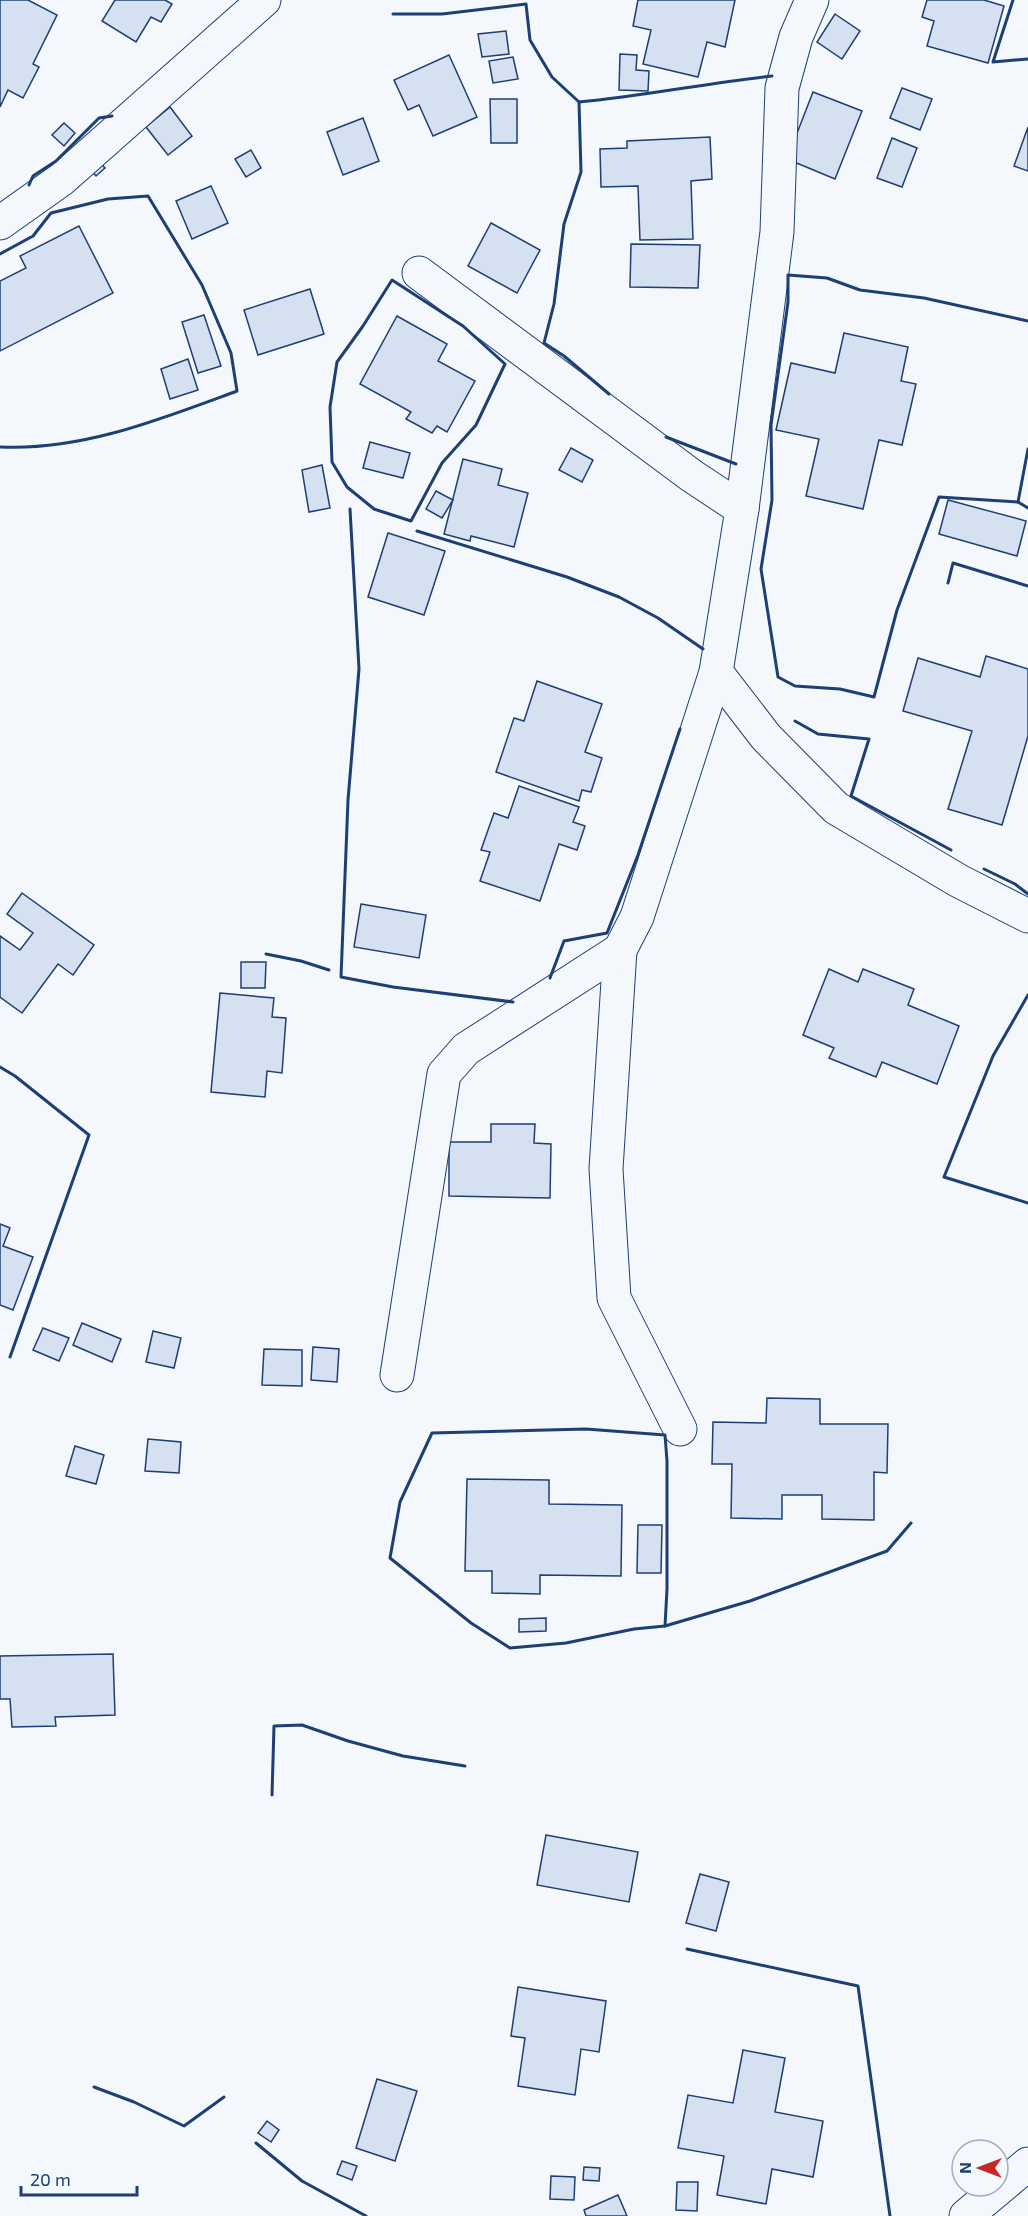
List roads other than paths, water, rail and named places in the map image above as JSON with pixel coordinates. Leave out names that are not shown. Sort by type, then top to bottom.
[{"type":"street","points":[[0,223],[62,179],[264,0]]},
{"type":"street","points":[[680,1429],[614,1298],[606,1169],[620,950],[637,917],[716,672],[742,510],[777,232],[782,88],[796,37],[812,0]]},
{"type":"street","points":[[419,273],[683,469],[742,510]]},
{"type":"street","points":[[716,672],[766,737],[836,808],[959,881],[1028,916]]},
{"type":"street","points":[[397,1375],[444,1074],[466,1049],[620,950]]},
{"type":"street","points":[[966,2216],[1028,2164]]}]
